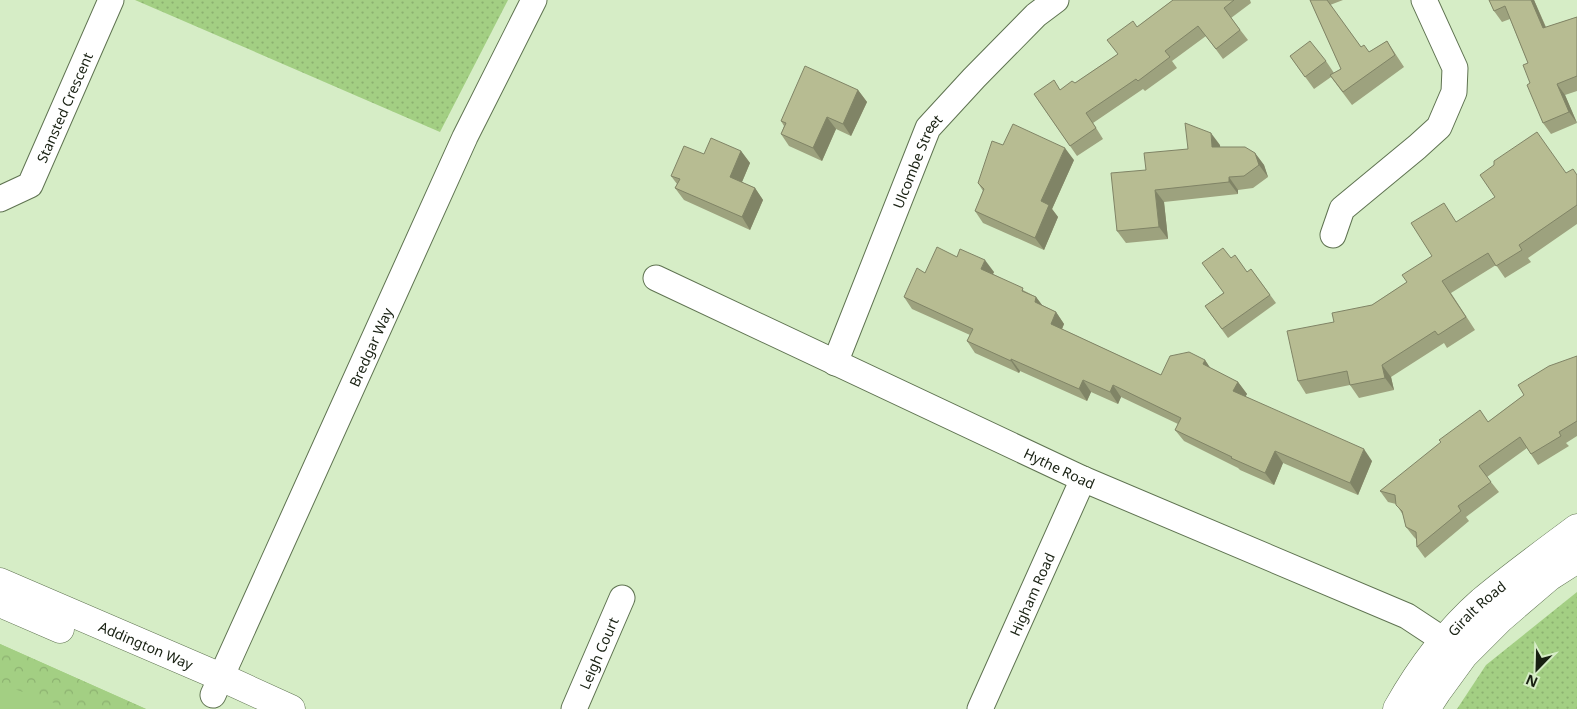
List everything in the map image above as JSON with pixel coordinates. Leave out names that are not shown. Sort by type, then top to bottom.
[{"type":"street","name":"Stansted Crescent","points":[[0,199],[30,185],[111,0]]},
{"type":"street","name":"Bredgar Way","points":[[217,686],[465,137],[534,0]]},
{"type":"street","name":"Ulcombe Street","points":[[835,363],[928,128],[974,78],[1029,8],[1056,0]]},
{"type":"street","points":[[1333,235],[1342,209],[1439,127],[1454,92],[1455,68],[1424,0]]},
{"type":"street","name":"Hythe Road","points":[[656,278],[1083,479],[1407,616],[1454,648]]},
{"type":"street","name":"Higham Road","points":[[980,709],[1083,479]]},
{"type":"street","name":"Giralt Road","points":[[1426,709],[1437,692],[1454,648],[1481,602],[1527,564],[1577,528]]},
{"type":"street","name":"Giralt Road","points":[[1397,709],[1404,696],[1454,648],[1500,619],[1549,577],[1577,559]]},
{"type":"street","name":"Addington Way","points":[[0,582],[217,686],[245,709]]},
{"type":"street","name":"Leigh Court","points":[[574,709],[622,598]]},
{"type":"street","name":"Addington Way","points":[[0,603],[217,686],[291,709]]},
{"type":"green space","points":[[135,0],[508,0],[440,132]]},
{"type":"green space","points":[[1577,592],[1577,709],[1457,709],[1486,665]]},
{"type":"green space","points":[[0,644],[146,709],[0,709]]},
{"type":"green space","points":[[0,644],[146,709],[64,709],[57,704],[0,684]]},
{"type":"building","points":[[1173,0],[1234,0],[1224,8],[1240,30],[1216,49],[1198,26],[1165,51],[1170,57],[1138,81],[1136,79],[1086,113],[1096,128],[1070,146],[1034,94],[1054,80],[1060,90],[1072,81],[1075,83],[1118,54],[1107,40],[1133,21],[1137,27]]},
{"type":"building","points":[[1310,0],[1327,0],[1361,47],[1364,45],[1369,52],[1387,41],[1395,55],[1343,92],[1330,75],[1341,69]]},
{"type":"building","points":[[1489,0],[1531,0],[1543,28],[1577,17],[1577,76],[1557,84],[1569,112],[1543,123],[1527,85],[1530,83],[1523,65],[1528,63],[1505,6],[1494,11]]},
{"type":"building","points":[[1310,41],[1326,61],[1305,77],[1290,56]]},
{"type":"building","points":[[805,66],[858,90],[843,124],[827,117],[813,148],[781,134],[786,123],[781,121]]},
{"type":"building","points":[[1185,123],[1211,133],[1212,147],[1245,147],[1255,153],[1259,165],[1244,176],[1229,177],[1229,182],[1155,190],[1159,227],[1117,231],[1111,173],[1146,170],[1144,153],[1188,149]]},
{"type":"building","points":[[1013,124],[1065,148],[1041,201],[1049,205],[1035,238],[975,211],[984,189],[978,183],[992,141],[1003,145]]},
{"type":"building","points":[[1537,132],[1566,173],[1573,169],[1577,175],[1577,205],[1519,245],[1522,250],[1496,266],[1488,253],[1442,281],[1466,317],[1438,335],[1435,331],[1382,365],[1385,378],[1350,385],[1347,371],[1298,381],[1287,331],[1334,322],[1332,313],[1372,305],[1407,282],[1402,275],[1432,256],[1411,223],[1444,203],[1456,222],[1495,197],[1480,175],[1494,165],[1494,161]]},
{"type":"building","points":[[711,138],[741,151],[730,177],[755,188],[742,217],[675,188],[680,179],[671,176],[684,146],[704,154]]},
{"type":"building","points":[[937,247],[957,257],[960,249],[985,260],[981,269],[1023,288],[1022,291],[1036,297],[1035,302],[1056,312],[1051,324],[1161,375],[1170,356],[1189,352],[1205,360],[1203,364],[1238,382],[1233,391],[1364,449],[1350,483],[1275,451],[1265,473],[1175,430],[1181,418],[1113,385],[1110,392],[1083,380],[1079,389],[967,341],[973,329],[904,297],[917,268],[925,273]]},
{"type":"building","points":[[1223,248],[1231,258],[1235,255],[1247,272],[1251,269],[1270,295],[1222,329],[1205,306],[1224,293],[1202,263]]},
{"type":"building","points":[[1577,356],[1577,421],[1559,432],[1561,436],[1531,454],[1520,437],[1479,466],[1491,482],[1458,506],[1461,511],[1417,547],[1416,532],[1406,527],[1402,511],[1396,505],[1395,495],[1380,491],[1441,442],[1439,440],[1480,410],[1488,422],[1524,395],[1518,385],[1549,366]]}]
